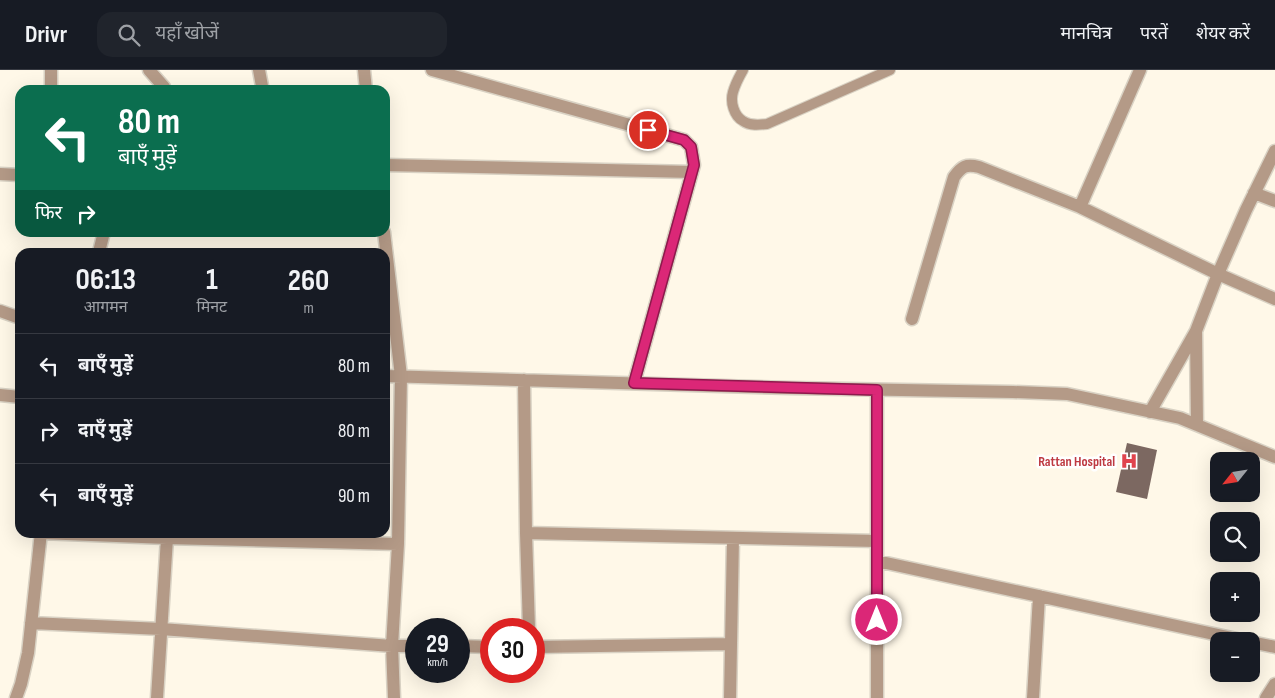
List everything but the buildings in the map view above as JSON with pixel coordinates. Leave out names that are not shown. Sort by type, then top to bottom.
[{"type":"street","points":[[51,70],[51,85]]},
{"type":"street","points":[[149,70],[162,85]]},
{"type":"street","points":[[259,70],[262,85]]},
{"type":"street","points":[[364,70],[366,85]]},
{"type":"street","points":[[432,70],[684,140],[691,147],[694,165],[634,383]]},
{"type":"street","points":[[1080,207],[1140,70]]},
{"type":"street","points":[[1150,412],[1196,331],[1246,210],[1275,151]]},
{"type":"street","points":[[390,165],[692,172]]},
{"type":"street","points":[[912,319],[954,177],[960,169],[969,165],[979,167],[1080,207],[1218,274],[1275,299]]},
{"type":"street","points":[[0,174],[15,175]]},
{"type":"street","points":[[1254,192],[1275,201]]},
{"type":"street","points":[[390,283],[401,376],[398,544],[392,646],[394,698]]},
{"type":"street","points":[[0,311],[15,316]]},
{"type":"street","points":[[1196,331],[1197,424]]},
{"type":"street","points":[[390,376],[1067,394],[1180,418],[1275,456]]},
{"type":"street","points":[[524,380],[529,618]]},
{"type":"street","points":[[877,390],[878,698]]},
{"type":"street","points":[[0,395],[15,396]]},
{"type":"street","points":[[526,533],[877,540]]},
{"type":"street","points":[[16,698],[28,653],[40,538]]},
{"type":"street","points":[[157,698],[167,538],[398,544]]},
{"type":"street","points":[[730,698],[733,538]]},
{"type":"street","points":[[877,561],[1210,633]]},
{"type":"street","points":[[1033,698],[1039,596]]},
{"type":"street","points":[[32,623],[161,629],[405,646]]},
{"type":"street","points":[[545,647],[731,644]]},
{"type":"street","points":[[1260,644],[1275,648]]},
{"type":"street","points":[[1266,698],[1275,684]]},
{"type":"lane","points":[[743,70],[732,94],[732,105],[743,121],[756,125],[767,124],[890,70]]},
{"type":"place","name":"Rattan Hospital","points":[[1129,461]]},
{"type":"route","points":[[648,130],[684,140],[691,147],[694,165],[634,383],[877,390],[877,620]]}]
